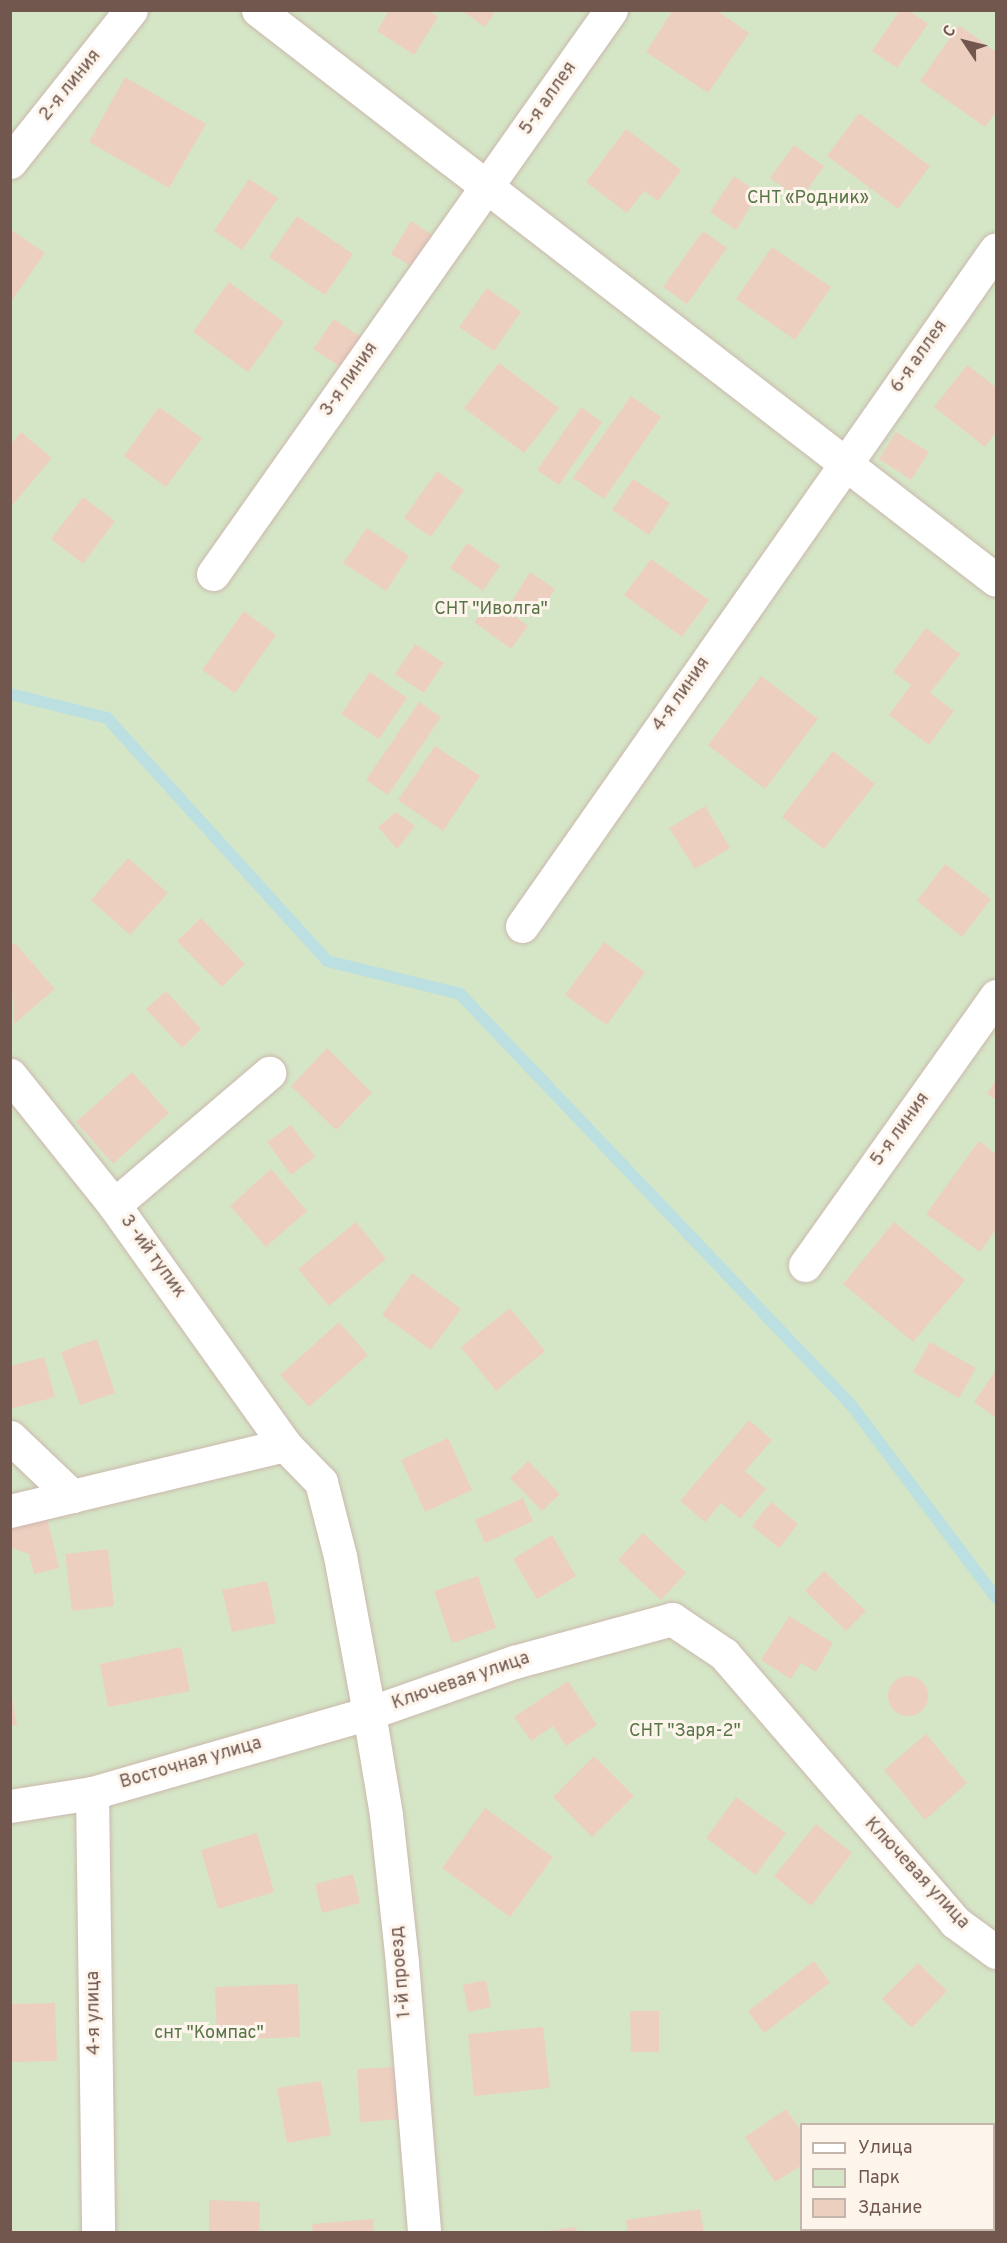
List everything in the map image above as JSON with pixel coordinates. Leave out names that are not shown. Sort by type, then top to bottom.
[{"type":"street","name":"2-я линия","points":[[10,162],[131,10]]},
{"type":"street","points":[[258,10],[843,465],[996,580]]},
{"type":"street","name":"5-я аллея","points":[[487,187],[611,10]]},
{"type":"street","name":"3-я линия","points":[[213,574],[487,187]]},
{"type":"street","name":"6-я аллея","points":[[843,465],[996,249]]},
{"type":"street","name":"4-я линия","points":[[522,926],[843,465]]},
{"type":"street","name":"5-я линия","points":[[804,1265],[996,996]]},
{"type":"street","points":[[114,1205],[269,1073]]},
{"type":"street","name":"3 -ий тупик","points":[[10,1075],[114,1205],[285,1445]]},
{"type":"street","points":[[10,1437],[72,1496]]},
{"type":"street","points":[[10,1511],[285,1445]]},
{"type":"street","name":"Ключевая улица","points":[[285,1445],[321,1482],[340,1556],[369,1713],[514,1662],[672,1619],[724,1654],[955,1922],[996,1952]]},
{"type":"street","name":"Восточная улица","points":[[10,1806],[92,1793],[369,1713]]},
{"type":"street","name":"1-й проезд","points":[[369,1713],[393,1872],[424,2232]]},
{"type":"street","name":"4-я улица","points":[[92,1793],[98,2232]]},
{"type":"green space","points":[[11,11],[996,11],[996,2232],[11,2232]]},
{"type":"building","points":[[389,10],[428,10],[438,17],[414,55],[377,31]]},
{"type":"building","points":[[461,10],[496,10],[485,27]]},
{"type":"building","points":[[673,10],[716,10],[749,33],[708,93],[646,52]]},
{"type":"building","points":[[900,10],[908,10],[928,24],[897,68],[872,51]]},
{"type":"building","points":[[959,25],[996,52],[996,112],[985,127],[920,81]]},
{"type":"building","points":[[125,77],[206,124],[169,188],[89,142]]},
{"type":"building","points":[[859,113],[930,166],[898,209],[827,156]]},
{"type":"building","points":[[626,129],[681,170],[658,201],[644,191],[627,213],[586,182]]},
{"type":"building","points":[[794,145],[824,166],[800,200],[770,178]]},
{"type":"building","points":[[734,176],[759,193],[736,230],[710,212]]},
{"type":"building","points":[[249,179],[278,198],[242,250],[214,231]]},
{"type":"building","points":[[297,216],[353,254],[325,295],[269,257]]},
{"type":"building","points":[[411,221],[437,238],[417,270],[391,254]]},
{"type":"building","points":[[10,229],[45,253],[10,303]]},
{"type":"building","points":[[703,231],[727,248],[687,304],[663,287]]},
{"type":"building","points":[[772,247],[831,287],[795,340],[736,299]]},
{"type":"building","points":[[229,282],[284,322],[248,372],[193,332]]},
{"type":"building","points":[[487,288],[521,312],[494,351],[459,327]]},
{"type":"building","points":[[334,319],[362,338],[342,368],[313,349]]},
{"type":"building","points":[[499,363],[559,408],[524,453],[464,408]]},
{"type":"building","points":[[967,365],[996,387],[996,432],[985,447],[934,407]]},
{"type":"building","points":[[631,396],[661,417],[604,499],[573,478]]},
{"type":"building","points":[[159,407],[202,438],[166,487],[124,456]]},
{"type":"building","points":[[581,407],[602,422],[559,485],[537,470]]},
{"type":"building","points":[[21,432],[52,458],[10,508],[10,445]]},
{"type":"building","points":[[896,432],[929,452],[911,480],[879,459]]},
{"type":"building","points":[[437,471],[464,490],[431,537],[404,518]]},
{"type":"building","points":[[633,479],[670,503],[649,535],[612,510]]},
{"type":"building","points":[[83,497],[115,521],[83,564],[51,539]]},
{"type":"building","points":[[367,528],[409,556],[386,591],[343,563]]},
{"type":"building","points":[[467,543],[500,566],[483,591],[450,568]]},
{"type":"building","points":[[651,559],[709,600],[682,637],[624,595]]},
{"type":"building","points":[[530,572],[555,589],[537,617],[512,601]]},
{"type":"building","points":[[492,599],[528,626],[511,649],[474,622]]},
{"type":"building","points":[[244,611],[276,635],[235,693],[202,670]]},
{"type":"building","points":[[926,628],[960,654],[930,693],[954,711],[929,745],[889,715],[911,685],[893,672]]},
{"type":"building","points":[[415,644],[444,663],[424,693],[395,674]]},
{"type":"building","points":[[370,672],[407,698],[379,739],[341,714]]},
{"type":"building","points":[[761,676],[818,719],[765,789],[708,745]]},
{"type":"building","points":[[419,702],[441,717],[388,795],[366,780]]},
{"type":"building","points":[[435,746],[480,776],[443,831],[398,800]]},
{"type":"building","points":[[833,751],[875,784],[824,849],[782,817]]},
{"type":"building","points":[[705,806],[730,848],[695,869],[669,828]]},
{"type":"building","points":[[396,812],[415,826],[397,849],[378,827]]},
{"type":"building","points":[[128,858],[168,893],[130,935],[91,900]]},
{"type":"building","points":[[945,864],[991,899],[962,937],[917,901]]},
{"type":"building","points":[[201,918],[245,964],[222,987],[177,941]]},
{"type":"building","points":[[604,942],[645,972],[607,1025],[565,995]]},
{"type":"building","points":[[15,943],[55,989],[14,1024],[10,947]]},
{"type":"building","points":[[166,991],[201,1029],[182,1048],[146,1009]]},
{"type":"building","points":[[327,1048],[372,1093],[336,1130],[291,1086]]},
{"type":"building","points":[[132,1072],[169,1113],[113,1164],[76,1122]]},
{"type":"building","points":[[996,1080],[996,1100],[987,1094]]},
{"type":"building","points":[[291,1125],[315,1157],[291,1175],[267,1142]]},
{"type":"building","points":[[979,1141],[996,1154],[996,1229],[980,1252],[926,1214]]},
{"type":"building","points":[[271,1169],[307,1211],[266,1247],[230,1206]]},
{"type":"building","points":[[356,1222],[386,1259],[329,1306],[298,1269]]},
{"type":"building","points":[[894,1222],[965,1280],[913,1342],[843,1284]]},
{"type":"building","points":[[412,1273],[461,1309],[431,1350],[382,1315]]},
{"type":"building","points":[[510,1308],[545,1351],[496,1391],[461,1347]]},
{"type":"building","points":[[339,1322],[368,1355],[309,1407],[280,1375]]},
{"type":"building","points":[[97,1339],[115,1393],[80,1405],[61,1352]]},
{"type":"building","points":[[930,1342],[976,1368],[959,1398],[913,1372]]},
{"type":"building","points":[[44,1357],[55,1397],[10,1409],[10,1366]]},
{"type":"building","points":[[996,1370],[996,1418],[974,1402]]},
{"type":"building","points":[[749,1420],[772,1440],[745,1471],[766,1489],[740,1519],[721,1503],[705,1522],[680,1501]]},
{"type":"building","points":[[448,1438],[472,1490],[425,1512],[401,1460]]},
{"type":"building","points":[[528,1461],[560,1494],[542,1511],[510,1478]]},
{"type":"building","points":[[523,1498],[533,1521],[485,1543],[475,1520]]},
{"type":"building","points":[[771,1502],[798,1524],[779,1548],[752,1526]]},
{"type":"building","points":[[47,1518],[59,1568],[34,1574],[29,1554],[12,1548],[10,1527]]},
{"type":"building","points":[[643,1533],[686,1573],[661,1600],[618,1560]]},
{"type":"building","points":[[552,1535],[576,1576],[537,1599],[513,1559]]},
{"type":"building","points":[[108,1549],[114,1606],[72,1611],[65,1554]]},
{"type":"building","points":[[824,1571],[866,1611],[846,1631],[805,1591]]},
{"type":"building","points":[[478,1576],[496,1628],[452,1643],[434,1591]]},
{"type":"building","points":[[267,1581],[276,1623],[232,1632],[222,1590]]},
{"type":"building","points":[[789,1616],[833,1643],[816,1672],[801,1663],[791,1679],[761,1660]]},
{"type":"building","points":[[181,1647],[190,1691],[108,1707],[100,1664]]},
{"type":"building","points":[[908,1676],[922,1682],[928,1696],[922,1710],[908,1716],[894,1710],[888,1696],[894,1682]]},
{"type":"building","points":[[568,1681],[597,1725],[566,1746],[553,1726],[531,1741],[514,1717]]},
{"type":"building","points":[[12,1698],[17,1725],[10,1726],[10,1699]]},
{"type":"building","points":[[926,1734],[967,1783],[925,1820],[884,1770]]},
{"type":"building","points":[[594,1756],[634,1796],[592,1837],[553,1797]]},
{"type":"building","points":[[736,1797],[786,1833],[756,1875],[706,1838]]},
{"type":"building","points":[[485,1808],[553,1857],[510,1917],[442,1868]]},
{"type":"building","points":[[816,1824],[852,1853],[811,1906],[774,1876]]},
{"type":"building","points":[[257,1833],[274,1892],[218,1909],[201,1850]]},
{"type":"building","points":[[353,1874],[360,1903],[322,1913],[315,1884]]},
{"type":"building","points":[[814,1961],[830,1983],[764,2033],[748,2011]]},
{"type":"building","points":[[918,1963],[947,1991],[912,2028],[882,1999]]},
{"type":"building","points":[[486,1980],[491,2007],[468,2012],[463,1985]]},
{"type":"building","points":[[298,1984],[300,2037],[217,2040],[215,1987]]},
{"type":"building","points":[[55,2003],[57,2061],[10,2062],[10,2004]]},
{"type":"building","points":[[630,2011],[659,2011],[659,2052],[631,2052]]},
{"type":"building","points":[[543,2027],[550,2088],[474,2096],[468,2034]]},
{"type":"building","points":[[397,2067],[400,2119],[360,2122],[357,2069]]},
{"type":"building","points":[[321,2081],[331,2135],[287,2143],[277,2088]]},
{"type":"building","points":[[786,2109],[800,2129],[800,2166],[775,2182],[745,2137]]},
{"type":"building","points":[[209,2200],[260,2202],[259,2232],[209,2232]]},
{"type":"building","points":[[700,2209],[704,2232],[628,2232],[626,2220]]},
{"type":"building","points":[[373,2219],[374,2232],[313,2232],[312,2224]]},
{"type":"building","points":[[576,2227],[577,2232],[549,2232],[549,2231]]},
{"type":"waterway","points":[[10,694],[107,718],[327,961],[460,994],[852,1406],[996,1598]]},
{"type":"park label","name":"СНТ «Родник»","points":[[808,199]]},
{"type":"park label","name":"СНТ \"Иволга\"","points":[[491,610]]},
{"type":"park label","name":"СНТ \"Заря-2\"","points":[[685,1732]]},
{"type":"park label","name":"снт \"Компас\"","points":[[209,2034]]}]
